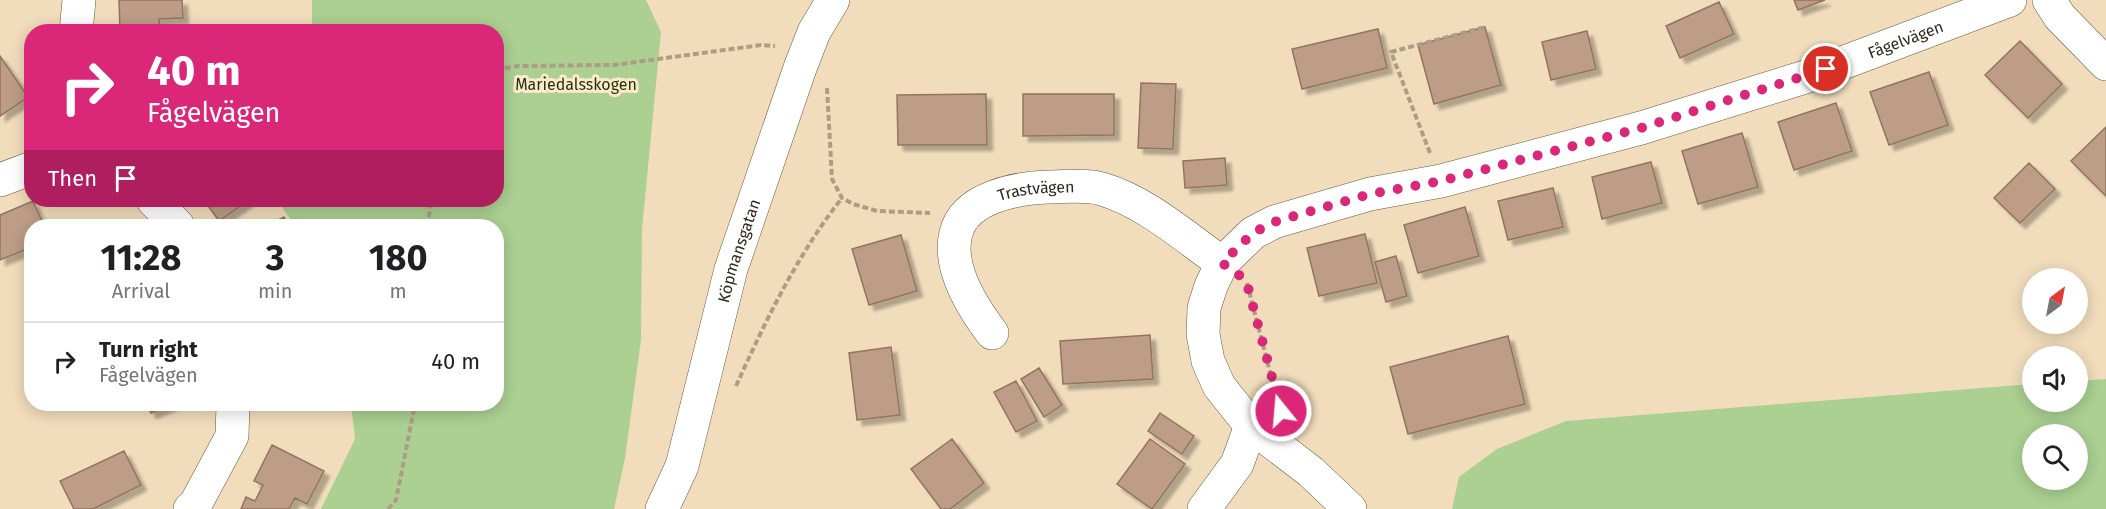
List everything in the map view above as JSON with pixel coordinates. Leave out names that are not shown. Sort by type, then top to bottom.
[{"type":"street","points":[[77,24],[79,0]]},
{"type":"street","name":"Köpmansgatan","points":[[662,509],[682,466],[731,269],[808,47],[833,0]]},
{"type":"street","name":"Fågelvägen","points":[[1222,263],[1253,233],[1274,222],[1370,194],[1441,181],[1641,128],[1805,77],[2010,0]]},
{"type":"street","points":[[2049,0],[2060,17],[2106,64]]},
{"type":"street","points":[[0,180],[24,171]]},
{"type":"street","name":"Trastvägen","points":[[966,216],[990,197],[1024,188],[1101,188],[1129,200],[1222,263]]},
{"type":"street","points":[[160,207],[171,219]]},
{"type":"street","points":[[966,216],[956,233],[956,259],[970,302],[992,333]]},
{"type":"street","points":[[1222,263],[1204,308],[1203,334],[1208,361],[1219,386],[1251,426],[1311,472],[1350,509]]},
{"type":"street","points":[[190,509],[195,505],[232,436],[233,411]]},
{"type":"street","points":[[1204,509],[1237,464],[1251,426]]},
{"type":"path","points":[[1441,181],[1391,52],[1485,27]]},
{"type":"path","points":[[504,68],[517,66],[614,65],[761,45],[808,47]]},
{"type":"path","points":[[827,83],[832,178],[842,198],[877,211],[966,216]]},
{"type":"path","points":[[735,389],[768,317],[793,271],[825,219],[842,198]]},
{"type":"path","points":[[1222,263],[1246,280],[1281,411]]},
{"type":"path","points":[[388,509],[396,500],[414,411]]},
{"type":"green space","name":"Mariedalsskogen","points":[[312,0],[646,0],[661,32],[642,229],[641,340],[625,458],[614,509],[321,509],[355,439],[352,411],[504,411],[504,219],[290,219],[282,207],[504,207],[504,24],[312,24]]},
{"type":"green space","points":[[2106,379],[2106,509],[1452,509],[1459,477],[1497,449],[1566,421],[2022,385],[2022,412],[2088,412],[2088,380]]},
{"type":"building","points":[[119,0],[182,0],[183,18],[159,19],[159,24],[120,24]]},
{"type":"building","points":[[1794,0],[1825,0],[1798,10]]},
{"type":"building","points":[[1719,2],[1734,34],[1680,58],[1666,26]]},
{"type":"building","points":[[1485,27],[1501,85],[1434,104],[1418,45]]},
{"type":"building","points":[[1378,29],[1387,68],[1302,89],[1292,49]]},
{"type":"building","points":[[1587,31],[1596,69],[1551,80],[1542,42]]},
{"type":"building","points":[[2020,41],[2062,84],[2028,118],[1985,75]]},
{"type":"building","points":[[0,56],[24,91],[24,100],[0,116]]},
{"type":"building","points":[[1929,72],[1948,125],[1889,145],[1870,92]]},
{"type":"building","points":[[1141,83],[1176,84],[1173,149],[1138,148]]},
{"type":"building","points":[[986,94],[987,145],[898,145],[897,95]]},
{"type":"building","points":[[1023,94],[1114,94],[1114,135],[1023,136]]},
{"type":"building","points":[[1836,103],[1852,151],[1794,170],[1778,122]]},
{"type":"building","points":[[2106,127],[2106,196],[2071,161]]},
{"type":"building","points":[[1742,133],[1758,187],[1698,204],[1682,151]]},
{"type":"building","points":[[1225,158],[1227,185],[1185,188],[1183,161]]},
{"type":"building","points":[[1651,162],[1662,203],[1602,219],[1592,177]]},
{"type":"building","points":[[2029,163],[2055,189],[2020,223],[1994,198]]},
{"type":"building","points":[[1553,188],[1563,227],[1508,240],[1498,201]]},
{"type":"building","points":[[24,205],[24,207],[36,207],[41,219],[24,219],[24,250],[0,260],[0,215]]},
{"type":"building","points":[[209,207],[239,207],[222,219],[218,219]]},
{"type":"building","points":[[1465,207],[1479,256],[1418,273],[1404,225]]},
{"type":"building","points":[[1365,234],[1377,283],[1319,296],[1307,248]]},
{"type":"building","points":[[901,235],[917,291],[869,305],[852,249]]},
{"type":"building","points":[[1396,256],[1407,296],[1386,302],[1375,262]]},
{"type":"building","points":[[1150,335],[1153,379],[1063,384],[1060,341]]},
{"type":"building","points":[[1508,336],[1525,404],[1408,434],[1390,367]]},
{"type":"building","points":[[891,347],[900,415],[857,420],[849,353]]},
{"type":"building","points":[[1039,368],[1062,405],[1044,417],[1021,379]]},
{"type":"building","points":[[1016,381],[1037,421],[1016,432],[994,392]]},
{"type":"building","points":[[1160,413],[1194,436],[1182,454],[1148,431]]},
{"type":"building","points":[[952,439],[984,483],[950,509],[941,509],[911,469]]},
{"type":"building","points":[[1150,439],[1185,464],[1152,509],[1117,484]]},
{"type":"building","points":[[272,445],[324,471],[307,504],[295,498],[289,509],[241,509],[246,497],[255,501],[263,485],[254,481]]},
{"type":"building","points":[[124,451],[141,485],[93,509],[74,509],[60,481]]},
{"type":"route","points":[[1281,411],[1246,280],[1222,263],[1253,233],[1274,222],[1370,194],[1441,181],[1641,128],[1826,69]]}]
